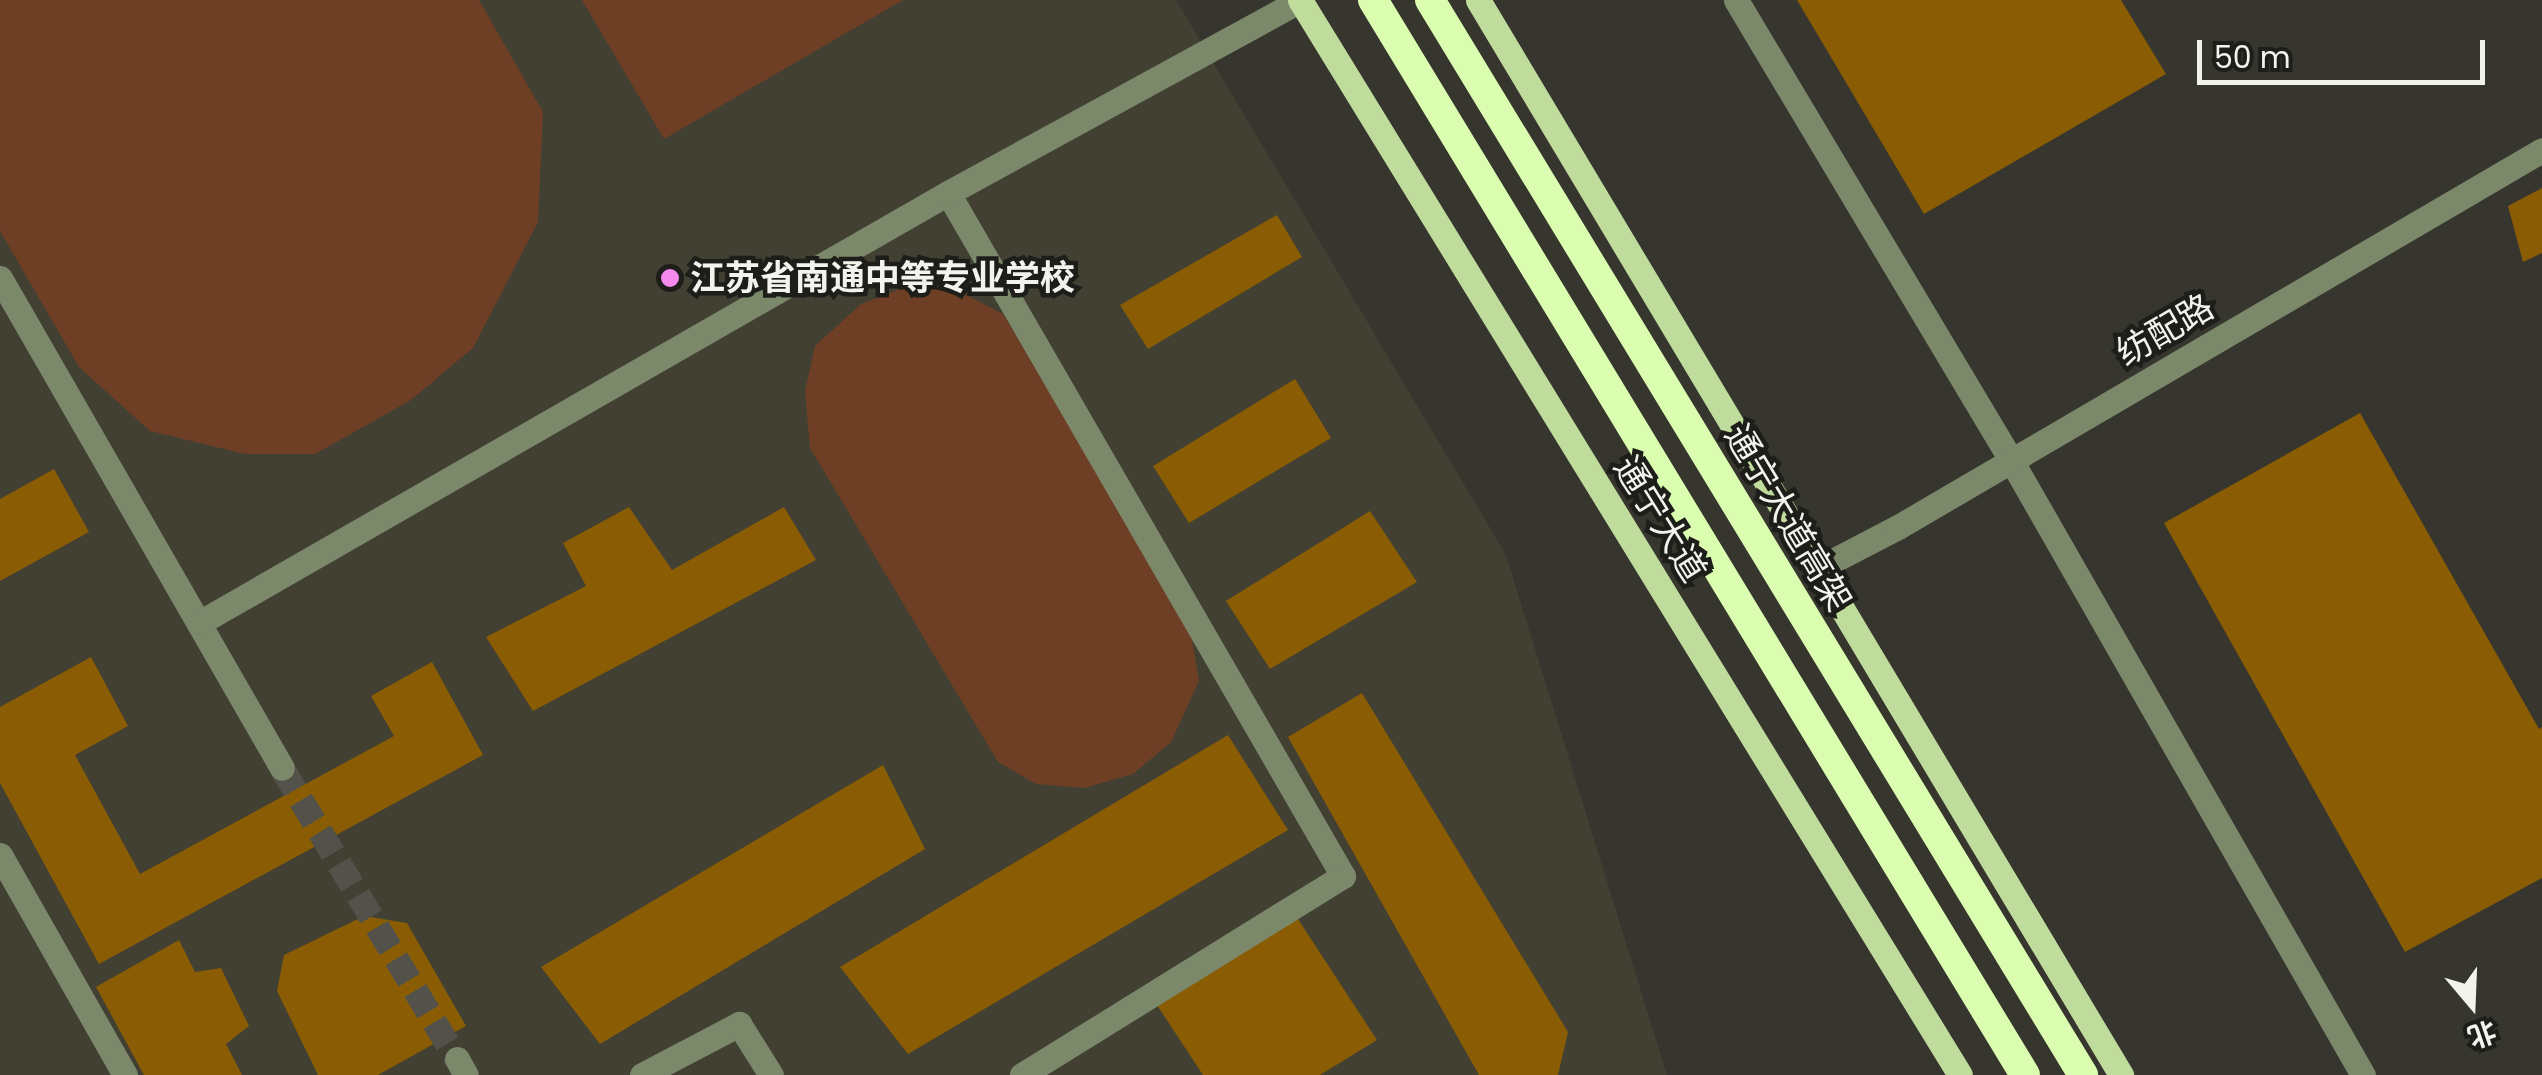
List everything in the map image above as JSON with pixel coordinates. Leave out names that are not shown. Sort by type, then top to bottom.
[{"type":"highway","points":[[1373,0],[2025,1075]]},
{"type":"highway","name":"通宁大道高架","points":[[1430,0],[2083,1075]]},
{"type":"main road","name":"通宁大道","points":[[1300,0],[1960,1075]]},
{"type":"main road","points":[[1478,0],[1821,566],[2121,1075]]},
{"type":"street","points":[[199,623],[948,193],[1300,0]]},
{"type":"street","points":[[1736,0],[2012,460],[2364,1075]]},
{"type":"street","name":"纺配路","points":[[1821,566],[2012,460],[2542,150]]},
{"type":"street","points":[[948,193],[1343,876],[1022,1075]]},
{"type":"street","points":[[0,278],[282,768]]},
{"type":"street","points":[[0,855],[125,1075]]},
{"type":"street","points":[[642,1075],[739,1024],[771,1075]]},
{"type":"shaded area","name":"江苏省南通中等专业学校","points":[[0,0],[1176,0],[1506,555],[1667,1075],[0,1075]]},
{"type":"shaded area","points":[[0,0],[479,0],[543,112],[538,222],[473,348],[411,400],[315,454],[245,454],[150,431],[79,367],[0,231]]},
{"type":"shaded area","points":[[582,0],[903,0],[664,139]]},
{"type":"shaded area","points":[[911,285],[962,293],[1003,314],[1190,628],[1199,681],[1171,742],[1133,774],[1084,788],[1036,784],[998,762],[810,448],[805,391],[815,346],[861,304]]},
{"type":"building","points":[[1797,0],[2121,0],[2166,74],[1924,214]]},
{"type":"building","points":[[2542,188],[2542,253],[2523,262],[2508,206]]},
{"type":"building","points":[[1277,215],[1302,257],[1148,349],[1120,305]]},
{"type":"building","points":[[1295,379],[1331,438],[1189,523],[1153,466]]},
{"type":"building","points":[[2360,413],[2539,729],[2542,727],[2542,878],[2405,952],[2164,523]]},
{"type":"building","points":[[54,469],[89,532],[0,581],[0,499]]},
{"type":"building","points":[[629,507],[672,570],[784,507],[816,560],[533,711],[486,637],[586,586],[563,543]]},
{"type":"building","points":[[1370,511],[1417,582],[1270,669],[1226,601]]},
{"type":"building","points":[[91,657],[128,726],[75,755],[140,874],[394,736],[371,696],[432,662],[483,755],[99,964],[0,783],[0,707]]},
{"type":"building","points":[[1362,693],[1568,1032],[1558,1075],[1479,1075],[1288,737]]},
{"type":"building","points":[[1228,735],[1288,830],[908,1054],[840,967]]},
{"type":"building","points":[[883,765],[925,849],[600,1044],[541,967]]},
{"type":"building","points":[[1294,913],[1377,1040],[1320,1075],[1203,1075],[1153,999]]},
{"type":"building","points":[[364,916],[407,923],[466,1026],[378,1075],[318,1075],[277,991],[284,955]]},
{"type":"building","points":[[179,940],[195,972],[221,968],[249,1026],[226,1044],[242,1075],[144,1075],[96,987]]},
{"type":"tunnel","points":[[282,768],[457,1059]]},
{"type":"place","name":"江苏省南通中等专业学校","points":[[670,278]]}]
